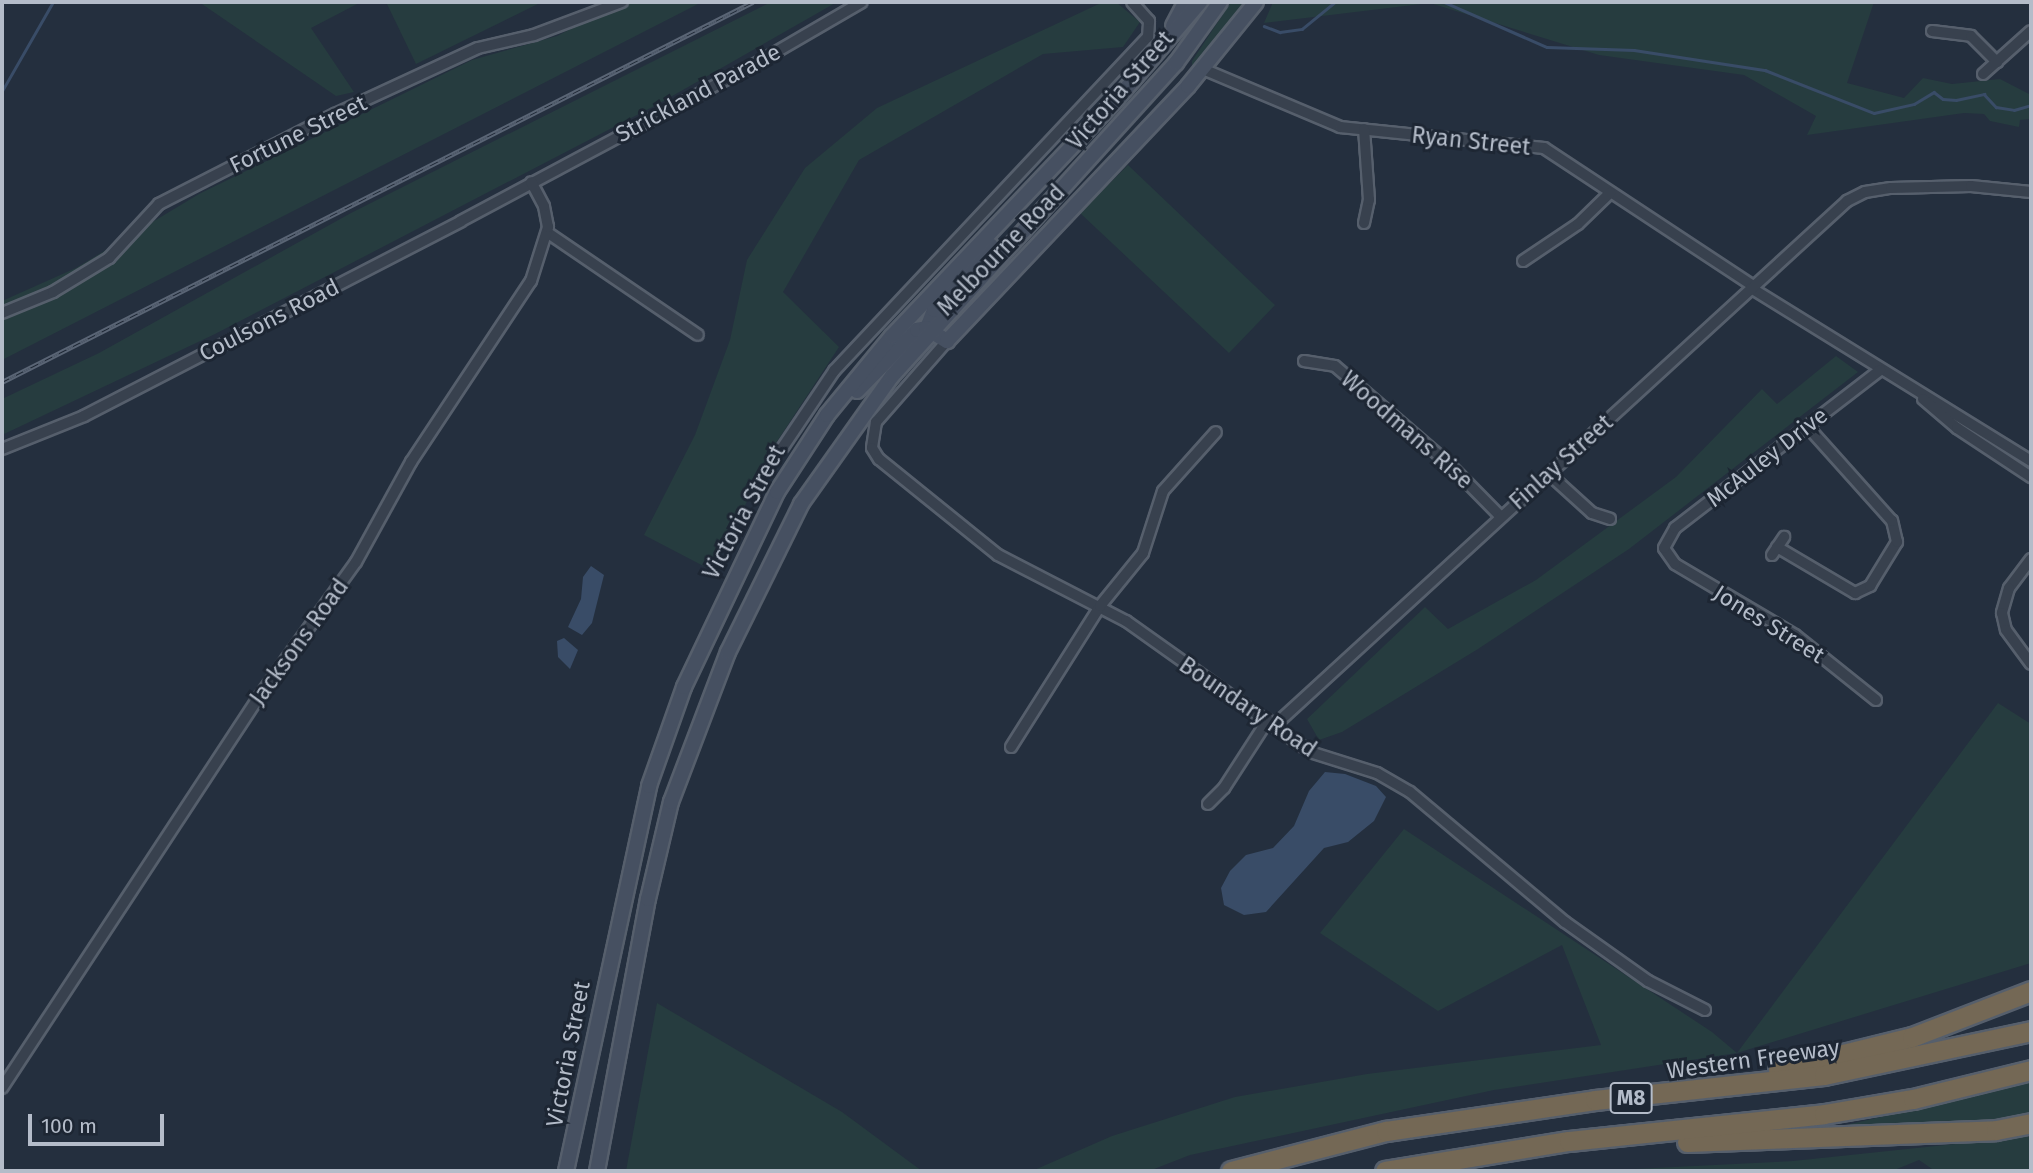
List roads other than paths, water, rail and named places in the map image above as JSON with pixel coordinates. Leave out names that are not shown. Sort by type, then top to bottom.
[{"type":"highway","points":[[1668,1095],[1912,1037],[2031,991]]},
{"type":"highway","name":"Western Freeway","points":[[1231,1171],[1386,1131],[1595,1100],[1668,1095],[1910,1060],[2031,1031]]},
{"type":"highway","name":"M8","points":[[1385,1171],[1569,1141],[1824,1114],[1913,1099],[2031,1070]]},
{"type":"highway","points":[[1569,1141],[1757,1141],[1996,1130],[2031,1123]]},
{"type":"main road","points":[[1150,63],[1186,2]]},
{"type":"main road","name":"Victoria Street","points":[[566,1171],[632,851],[662,746],[736,572],[806,445],[892,336],[1117,99],[1200,2]]},
{"type":"main road","name":"Victoria Street","points":[[597,1171],[658,853],[710,694],[801,504],[868,406],[1176,63],[1220,2]]},
{"type":"main road","name":"Melbourne Road","points":[[932,332],[947,341],[1203,69],[1255,2]]},
{"type":"main road","points":[[932,332],[929,321],[937,305],[1117,99]]},
{"type":"main road","points":[[806,445],[913,333],[925,328],[932,332]]},
{"type":"street","name":"Fortune Street","points":[[2,313],[53,292],[108,258],[159,204],[335,114],[478,48],[545,31],[622,2]]},
{"type":"street","name":"Strickland Parade","points":[[531,182],[764,59],[862,2]]},
{"type":"street","points":[[783,447],[834,372],[1143,44],[1150,26],[1132,2]]},
{"type":"street","points":[[1932,31],[1971,36],[1997,62]]},
{"type":"street","points":[[1983,74],[2031,31]]},
{"type":"street","name":"Ryan Street","points":[[1203,69],[1340,127],[1544,148],[1916,393],[1956,428],[2030,469]]},
{"type":"street","points":[[1364,130],[1369,200],[1364,223]]},
{"type":"street","points":[[531,182],[544,206],[548,233],[698,335]]},
{"type":"street","name":"Coulsons Road","points":[[2,449],[84,416],[531,182]]},
{"type":"street","name":"Finlay Street","points":[[1208,804],[1224,788],[1272,723],[1847,201],[1865,192],[1891,188],[1971,186],[2031,192]]},
{"type":"street","points":[[1523,261],[1578,225],[1610,192]]},
{"type":"street","name":"Jacksons Road","points":[[2,1088],[256,701],[356,562],[411,462],[531,281],[548,233]]},
{"type":"street","name":"Melbourne Road","points":[[871,438],[879,418],[947,341]]},
{"type":"street","name":"Woodmans Rise","points":[[1304,361],[1335,366],[1449,464],[1501,517]]},
{"type":"street","name":"McAuley Drive","points":[[1664,550],[1672,531],[1880,370]]},
{"type":"street","points":[[1778,546],[1855,593],[1870,586],[1897,542],[1892,521],[1807,426]]},
{"type":"street","points":[[1011,747],[1100,606],[1143,553],[1163,491],[1216,432]]},
{"type":"street","name":"Boundary Road","points":[[871,438],[879,459],[986,546],[1100,606],[1315,754],[1377,773],[1410,792],[1565,922],[1648,981],[1705,1010]]},
{"type":"street","points":[[1549,474],[1592,513],[1610,519]]},
{"type":"street","name":"Jones Street","points":[[1664,550],[1669,560],[1694,577],[1795,635],[1876,700]]},
{"type":"street","points":[[2031,559],[2008,588],[2002,613],[2009,635],[2031,664]]},
{"type":"water","points":[[591,566],[604,575],[592,623],[582,635],[568,627],[581,599],[583,577]]},
{"type":"water","points":[[564,638],[578,650],[570,669],[558,657],[557,641]]},
{"type":"water","points":[[1325,772],[1345,774],[1376,786],[1386,797],[1374,821],[1348,842],[1324,848],[1266,912],[1244,915],[1224,905],[1221,888],[1230,871],[1246,855],[1273,848],[1294,826],[1309,791]]},
{"type":"waterway","points":[[2,91],[53,2]]},
{"type":"waterway","points":[[1264,26],[1280,32],[1302,29],[1335,2]]},
{"type":"waterway","points":[[1368,2],[1393,2]]},
{"type":"waterway","points":[[1444,2],[1547,47],[1634,50],[1765,70],[1874,113],[1914,104],[1934,92],[1943,99],[1956,100],[1984,94],[1996,107],[2014,110],[2031,105]]},
{"type":"railway","points":[[2,382],[753,2]]}]
